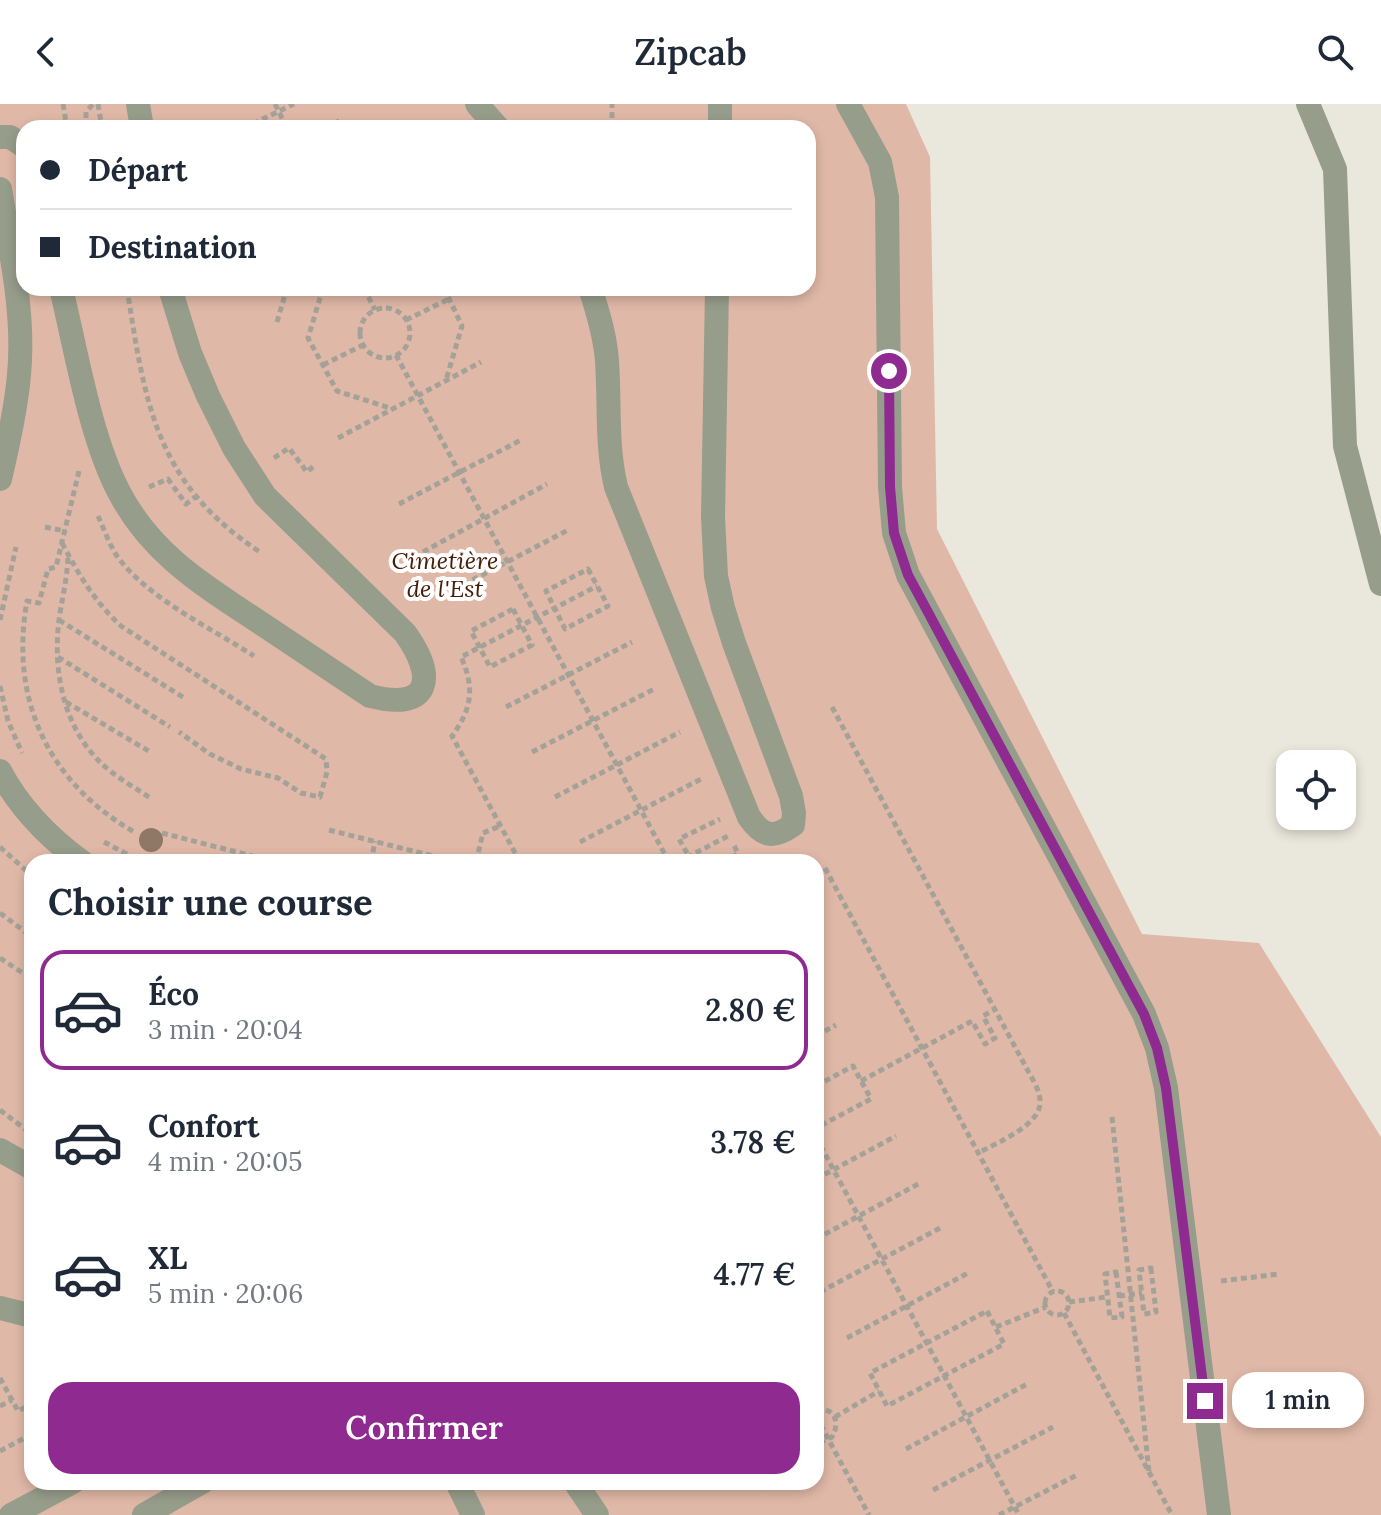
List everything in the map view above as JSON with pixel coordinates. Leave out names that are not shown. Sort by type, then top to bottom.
[{"type":"street","points":[[477,104],[491,120]]},
{"type":"street","points":[[848,104],[880,162],[887,197],[890,487],[894,533],[908,575],[1144,1014],[1157,1048],[1166,1088],[1219,1515]]},
{"type":"street","points":[[1308,104],[1335,169],[1345,446],[1381,584]]},
{"type":"street","points":[[0,189],[16,291]]},
{"type":"street","points":[[0,479],[19,376],[20,317],[17,296]]},
{"type":"street","points":[[63,296],[95,425],[110,471],[118,491],[144,531],[171,562],[370,696],[392,702],[409,699],[420,691],[426,673],[418,651],[394,622],[265,496],[234,448],[208,396],[190,353],[172,296]]},
{"type":"street","points":[[592,296],[607,361],[609,459],[616,487],[749,817],[758,831],[769,835],[782,833],[793,825],[791,796],[734,643],[716,576],[713,517],[717,296]]},
{"type":"street","points":[[0,771],[29,814],[53,840],[71,854]]},
{"type":"street","points":[[0,1150],[24,1164]]},
{"type":"street","points":[[0,1308],[24,1314]]},
{"type":"street","points":[[11,1515],[58,1490]]},
{"type":"street","points":[[144,1515],[188,1490]]},
{"type":"street","points":[[461,1490],[473,1515]]},
{"type":"street","points":[[580,1490],[597,1515]]},
{"type":"path","points":[[86,120],[86,112],[96,104]]},
{"type":"path","points":[[275,104],[283,120]]},
{"type":"path","points":[[260,120],[294,104]]},
{"type":"path","points":[[128,296],[144,388],[154,424],[168,456],[195,497],[230,533],[260,552]]},
{"type":"path","points":[[277,322],[285,296]]},
{"type":"path","points":[[321,296],[308,338],[337,391],[393,409]]},
{"type":"path","points":[[368,296],[375,310]]},
{"type":"path","points":[[446,381],[462,326],[448,296]]},
{"type":"path","points":[[406,320],[449,299]]},
{"type":"path","points":[[391,309],[406,320],[410,334],[408,342],[396,355],[380,357],[363,345],[363,320],[375,310],[391,309]]},
{"type":"path","points":[[323,365],[363,345]]},
{"type":"path","points":[[396,355],[665,854]]},
{"type":"path","points":[[338,438],[481,362]]},
{"type":"path","points":[[399,504],[521,440]]},
{"type":"path","points":[[274,458],[289,448],[307,472],[315,465]]},
{"type":"path","points":[[80,466],[56,567],[48,569],[39,603],[27,601],[22,650],[25,679],[34,718],[48,751],[69,780],[116,822],[136,833]]},
{"type":"path","points":[[149,487],[168,479],[186,504],[195,497]]},
{"type":"path","points":[[423,552],[547,484]]},
{"type":"path","points":[[45,527],[65,531]]},
{"type":"path","points":[[446,594],[570,529]]},
{"type":"path","points":[[62,543],[99,606],[121,626],[326,759],[323,791],[320,797],[313,797],[278,778],[241,769],[210,754],[179,732]]},
{"type":"path","points":[[0,620],[16,547]]},
{"type":"path","points":[[68,555],[57,656],[65,702],[72,721],[97,759],[152,799]]},
{"type":"path","points":[[588,569],[597,586],[608,606],[565,629],[546,591],[588,569]]},
{"type":"path","points":[[516,854],[452,736],[461,724],[470,699],[470,678],[461,657],[597,586]]},
{"type":"path","points":[[513,609],[522,626],[532,645],[490,667],[471,631],[513,609]]},
{"type":"path","points":[[59,620],[186,699]]},
{"type":"path","points":[[506,707],[632,642]]},
{"type":"path","points":[[57,656],[170,727]]},
{"type":"path","points":[[0,686],[8,721],[30,765]]},
{"type":"path","points":[[532,752],[656,688]]},
{"type":"path","points":[[65,702],[152,753]]},
{"type":"path","points":[[832,707],[1028,1071],[1040,1101],[1039,1113],[1025,1127],[978,1153]]},
{"type":"path","points":[[555,797],[680,732]]},
{"type":"path","points":[[580,842],[704,778]]},
{"type":"path","points":[[687,854],[679,839],[719,817],[738,854]]},
{"type":"path","points":[[478,854],[483,833],[500,826]]},
{"type":"path","points":[[329,830],[426,854]]},
{"type":"path","points":[[162,833],[245,854]]},
{"type":"path","points":[[698,854],[728,836]]},
{"type":"path","points":[[97,837],[128,854]]},
{"type":"path","points":[[373,854],[375,841]]},
{"type":"path","points":[[0,847],[24,869]]},
{"type":"path","points":[[825,868],[1053,1292]]},
{"type":"path","points":[[0,913],[24,931]]},
{"type":"path","points":[[0,958],[24,974]]},
{"type":"path","points":[[861,1081],[972,1021],[985,1044],[995,1038],[983,1016],[994,1010]]},
{"type":"path","points":[[824,1032],[836,1025]]},
{"type":"path","points":[[824,1082],[853,1066],[871,1099],[824,1124]]},
{"type":"path","points":[[0,1110],[24,1127]]},
{"type":"path","points":[[1112,1117],[1149,1472]]},
{"type":"path","points":[[824,1175],[896,1136]]},
{"type":"path","points":[[824,1152],[1019,1515]]},
{"type":"path","points":[[824,1235],[920,1183]]},
{"type":"path","points":[[824,1290],[942,1227]]},
{"type":"path","points":[[1151,1268],[1156,1312],[1144,1314],[1142,1293],[1139,1270],[1151,1268]]},
{"type":"path","points":[[1116,1272],[1122,1317],[1110,1318],[1107,1297],[1105,1274],[1116,1272]]},
{"type":"path","points":[[847,1338],[968,1273]]},
{"type":"path","points":[[1221,1281],[1279,1274]]},
{"type":"path","points":[[1046,1307],[1047,1297],[1053,1292],[1064,1293],[1069,1302]]},
{"type":"path","points":[[1119,1296],[1142,1293]]},
{"type":"path","points":[[1069,1302],[1107,1297]]},
{"type":"path","points":[[1064,1313],[1069,1302]]},
{"type":"path","points":[[1046,1307],[1053,1314],[1064,1313]]},
{"type":"path","points":[[996,1327],[1046,1307]]},
{"type":"path","points":[[987,1311],[996,1327],[1004,1344],[887,1406],[870,1373],[987,1311]]},
{"type":"path","points":[[1064,1313],[1172,1515]]},
{"type":"path","points":[[0,1378],[18,1411],[24,1408]]},
{"type":"path","points":[[906,1449],[1029,1383]]},
{"type":"path","points":[[835,1417],[879,1391]]},
{"type":"path","points":[[0,1406],[12,1400]]},
{"type":"path","points":[[824,1410],[835,1417]]},
{"type":"path","points":[[824,1439],[836,1430],[835,1417]]},
{"type":"path","points":[[933,1490],[1053,1427]]},
{"type":"path","points":[[824,1431],[869,1515]]},
{"type":"path","points":[[0,1451],[24,1438]]},
{"type":"path","points":[[999,1515],[1079,1474]]},
{"type":"green space","name":"Cimetière de l'Est","points":[[0,104],[906,104],[930,157],[937,529],[1142,934],[1259,943],[1381,1137],[1381,1515],[0,1515]]},
{"type":"route","points":[[889,371],[890,487],[894,533],[908,575],[1144,1014],[1157,1048],[1166,1088],[1205,1401]]}]
